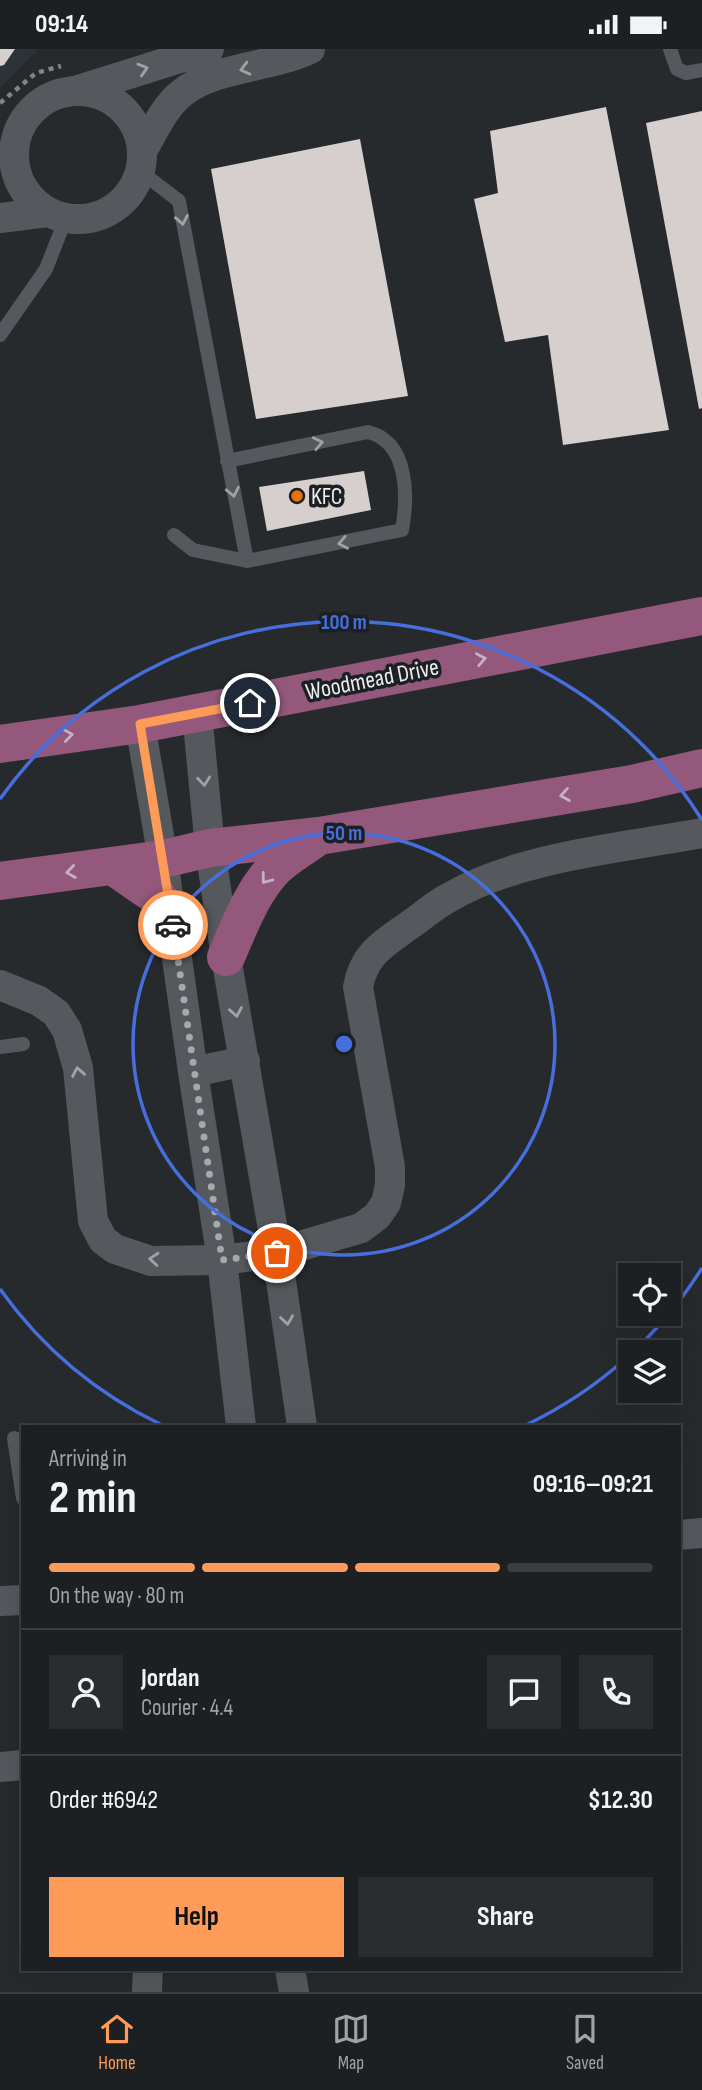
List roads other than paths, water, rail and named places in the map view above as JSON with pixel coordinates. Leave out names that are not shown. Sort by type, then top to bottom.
[{"type":"main road","name":"Woodmead Drive","points":[[0,744],[140,724],[702,616]]},
{"type":"main road","points":[[0,881],[163,859],[211,848],[318,836],[632,784],[702,768]]},
{"type":"main road","points":[[226,957],[262,884],[275,868],[318,836]]},
{"type":"main road","points":[[113,866],[158,897],[171,915]]},
{"type":"street","points":[[57,215],[32,201],[21,185],[14,167],[7,163],[18,130],[28,113],[42,100],[59,93],[78,90],[209,49]]},
{"type":"street","points":[[0,218],[57,215],[85,219],[104,214],[120,204],[132,189],[141,161],[169,107],[181,93],[195,83],[294,57],[310,49]]},
{"type":"street","points":[[78,90],[97,93],[114,102],[128,115],[138,132],[141,161]]},
{"type":"street","points":[[197,713],[226,957],[277,1253],[302,1425]]},
{"type":"street","points":[[140,724],[163,859],[192,1072],[222,1260],[241,1425]]},
{"type":"street","points":[[0,985],[39,1001],[56,1013],[67,1030],[78,1068],[93,1221],[103,1240],[115,1249],[151,1261],[222,1260],[277,1253],[360,1229],[377,1216],[386,1203],[390,1167],[358,986],[364,963],[377,949],[449,897],[489,878],[529,865],[702,833]]},
{"type":"street","points":[[192,1072],[245,1061]]},
{"type":"street","points":[[681,1535],[702,1533]]},
{"type":"street","points":[[0,1601],[21,1599]]},
{"type":"street","points":[[0,1767],[21,1765]]},
{"type":"street","points":[[147,1992],[148,1971]]},
{"type":"street","points":[[290,1971],[294,1992]]},
{"type":"lane","points":[[670,49],[677,69],[686,73],[702,71]]},
{"type":"lane","points":[[141,161],[178,201],[247,561]]},
{"type":"lane","points":[[0,335],[46,269],[57,215]]},
{"type":"lane","points":[[174,535],[192,550],[247,561],[402,530],[406,484],[393,448],[378,435],[368,432],[227,461]]},
{"type":"lane","points":[[0,1047],[23,1044]]},
{"type":"lane","points":[[13,1438],[21,1486]]},
{"type":"place","name":"KFC","points":[[297,496]]}]
